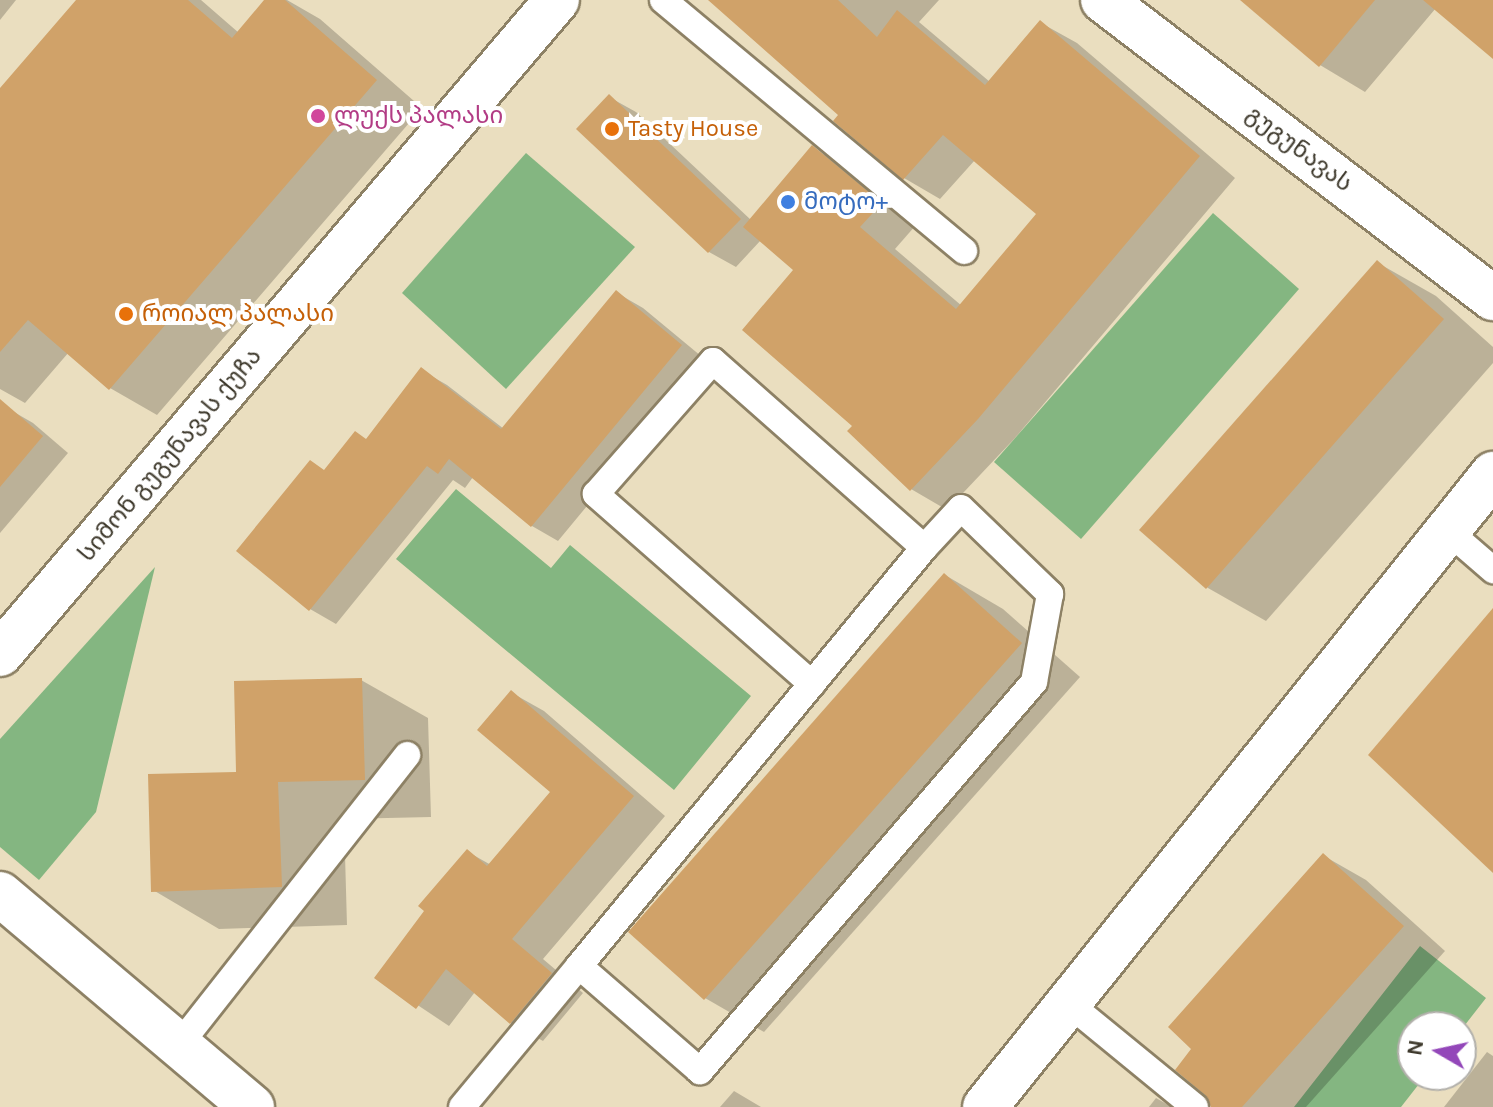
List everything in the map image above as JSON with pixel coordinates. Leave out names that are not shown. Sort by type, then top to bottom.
[{"type":"street","name":"სიმონ გუგუნავას ქუჩა","points":[[0,654],[557,0]]},
{"type":"street","name":"გუგუნავას","points":[[1103,0],[1493,298]]},
{"type":"street","points":[[985,1107],[1493,474]]},
{"type":"street","points":[[0,894],[252,1107]]},
{"type":"lane","points":[[663,0],[964,251]]},
{"type":"lane","points":[[812,684],[596,494],[713,361],[924,548]]},
{"type":"lane","points":[[462,1107],[924,548],[961,508],[1050,594],[1034,682],[700,1071],[579,966]]},
{"type":"lane","points":[[1448,531],[1493,570]]},
{"type":"lane","points":[[179,1045],[407,755]]},
{"type":"lane","points":[[1068,1003],[1195,1107]]},
{"type":"green space","points":[[526,153],[635,247],[506,389],[402,293]]},
{"type":"green space","points":[[1213,213],[1299,289],[1081,539],[994,462]]},
{"type":"green space","points":[[456,489],[551,568],[570,545],[751,696],[674,790],[396,559]]},
{"type":"green space","points":[[155,567],[96,812],[39,880],[0,847],[0,739]]},
{"type":"green space","points":[[1420,946],[1486,998],[1476,1011],[1397,1011],[1397,1091],[1414,1091],[1401,1107],[1294,1107]]},
{"type":"building","points":[[76,0],[188,0],[232,38],[264,0],[285,0],[377,80],[109,390],[28,320],[0,352],[0,88]]},
{"type":"building","points":[[708,0],[838,0],[877,37],[897,10],[985,85],[1040,20],[1200,156],[978,419],[910,491],[847,431],[852,426],[742,330],[793,270],[743,227],[812,145],[882,203],[860,227],[956,309],[1036,214],[943,135],[903,180],[833,121],[838,115]]},
{"type":"building","points":[[1240,0],[1375,0],[1319,67]]},
{"type":"building","points":[[1423,0],[1493,0],[1493,59]]},
{"type":"building","points":[[609,94],[741,219],[708,253],[576,129]]},
{"type":"building","points":[[1377,260],[1444,319],[1206,589],[1139,530]]},
{"type":"building","points":[[616,290],[682,345],[531,527],[449,459],[438,474],[427,466],[309,611],[236,551],[310,460],[324,470],[355,431],[366,439],[421,367],[501,429]]},
{"type":"building","points":[[0,399],[43,436],[0,487]]},
{"type":"building","points":[[944,573],[1022,643],[704,1000],[628,932]]},
{"type":"building","points":[[1493,608],[1493,873],[1368,755]]},
{"type":"building","points":[[362,678],[365,780],[278,782],[282,887],[151,892],[148,774],[236,772],[234,681]]},
{"type":"building","points":[[511,690],[634,796],[512,939],[552,973],[510,1024],[446,969],[416,1009],[374,978],[424,911],[418,906],[467,849],[487,866],[550,792],[477,730]]},
{"type":"building","points":[[1323,853],[1404,926],[1242,1107],[1211,1107],[1205,1095],[1175,1070],[1191,1049],[1168,1027]]},
{"type":"place","name":"ლუქს პალასი","points":[[318,116]]},
{"type":"place","name":"Tasty House","points":[[612,129]]},
{"type":"place","name":"მოტო+","points":[[788,202]]},
{"type":"place","name":"როიალ პალასი","points":[[126,314]]}]
